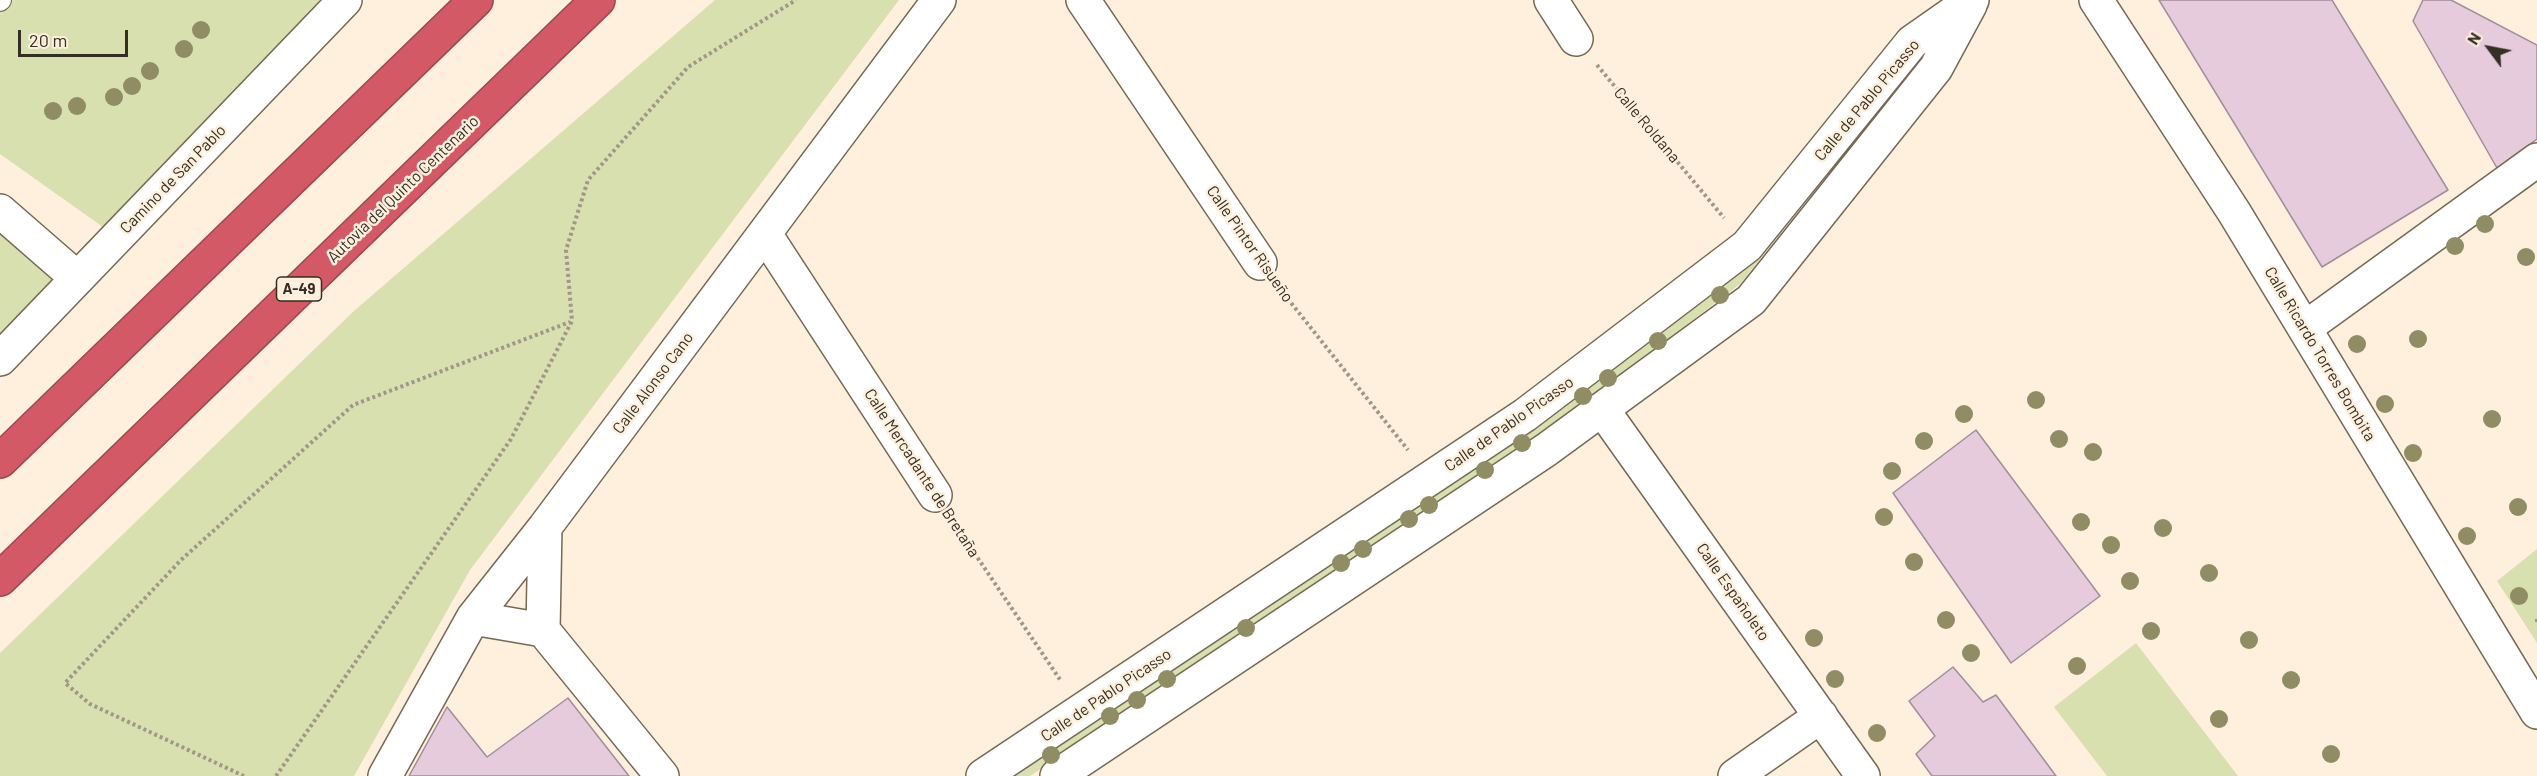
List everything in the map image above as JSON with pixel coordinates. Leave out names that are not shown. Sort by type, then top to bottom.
[{"type":"highway","points":[[319,151],[441,0]]},
{"type":"highway","points":[[0,461],[476,0]]},
{"type":"highway","name":"Autovía del Quinto Centenario","points":[[0,579],[598,0]]},
{"type":"street","name":"Camino de San Pablo","points":[[0,359],[345,0]]},
{"type":"street","name":"Calle Alonso Cano","points":[[385,776],[473,618],[545,527],[939,0]]},
{"type":"street","name":"Calle Pintor Risueño","points":[[1083,0],[1260,263]]},
{"type":"street","points":[[1551,0],[1576,39]]},
{"type":"street","name":"Calle de Pablo Picasso","points":[[983,776],[1525,415],[1747,246],[1912,42],[1972,0]]},
{"type":"street","name":"Calle de Pablo Picasso","points":[[1057,776],[1546,450],[1750,300],[1936,68],[1972,0]]},
{"type":"street","name":"Calle Ricardo Torres Bombita","points":[[2096,0],[2234,212],[2537,712]]},
{"type":"street","points":[[2305,328],[2537,160]]},
{"type":"street","points":[[0,211],[77,279]]},
{"type":"street","name":"Calle Mercadante de Bretaña","points":[[765,234],[935,495]]},
{"type":"street","name":"Calle Españoleto","points":[[1602,409],[1863,776]]},
{"type":"street","points":[[545,527],[543,630],[662,776]]},
{"type":"street","points":[[473,618],[543,630]]},
{"type":"street","points":[[1735,776],[1821,716]]},
{"type":"path","points":[[276,776],[511,440],[572,321],[566,250],[588,180],[688,67],[796,0]]},
{"type":"path","name":"Calle Roldana","points":[[1576,39],[1747,246]]},
{"type":"path","name":"Calle Pintor Risueño","points":[[1260,263],[1430,479]]},
{"type":"path","points":[[244,776],[90,704],[65,683],[181,560],[353,405],[572,321]]},
{"type":"path","name":"Calle Mercadante de Bretaña","points":[[935,495],[1081,711]]},
{"type":"green space","points":[[4,0],[345,0],[117,237],[0,154],[0,7]]},
{"type":"green space","points":[[715,0],[899,0],[470,570],[354,776],[0,776],[0,653],[355,310]]},
{"type":"green space","points":[[1933,47],[1848,148],[1740,284],[1545,432],[1132,710],[1030,776],[1009,776],[1324,569],[1537,424],[1730,277],[1883,86]]},
{"type":"green space","points":[[0,211],[77,278],[0,359]]},
{"type":"green space","points":[[2537,549],[2537,643],[2497,581]]},
{"type":"green space","points":[[2136,643],[2238,776],[2107,776],[2054,707]]},
{"type":"building","points":[[2159,0],[2332,0],[2448,190],[2322,267]]},
{"type":"building","points":[[2423,0],[2451,0],[2537,45],[2537,139],[2497,168],[2413,21]]},
{"type":"building","points":[[1976,430],[2100,596],[2011,663],[1893,493]]},
{"type":"building","points":[[1953,667],[1983,702],[1996,695],[2056,776],[1932,776],[1916,754],[1935,736],[1909,701]]},
{"type":"building","points":[[568,698],[629,776],[409,776],[447,707],[487,757]]}]
